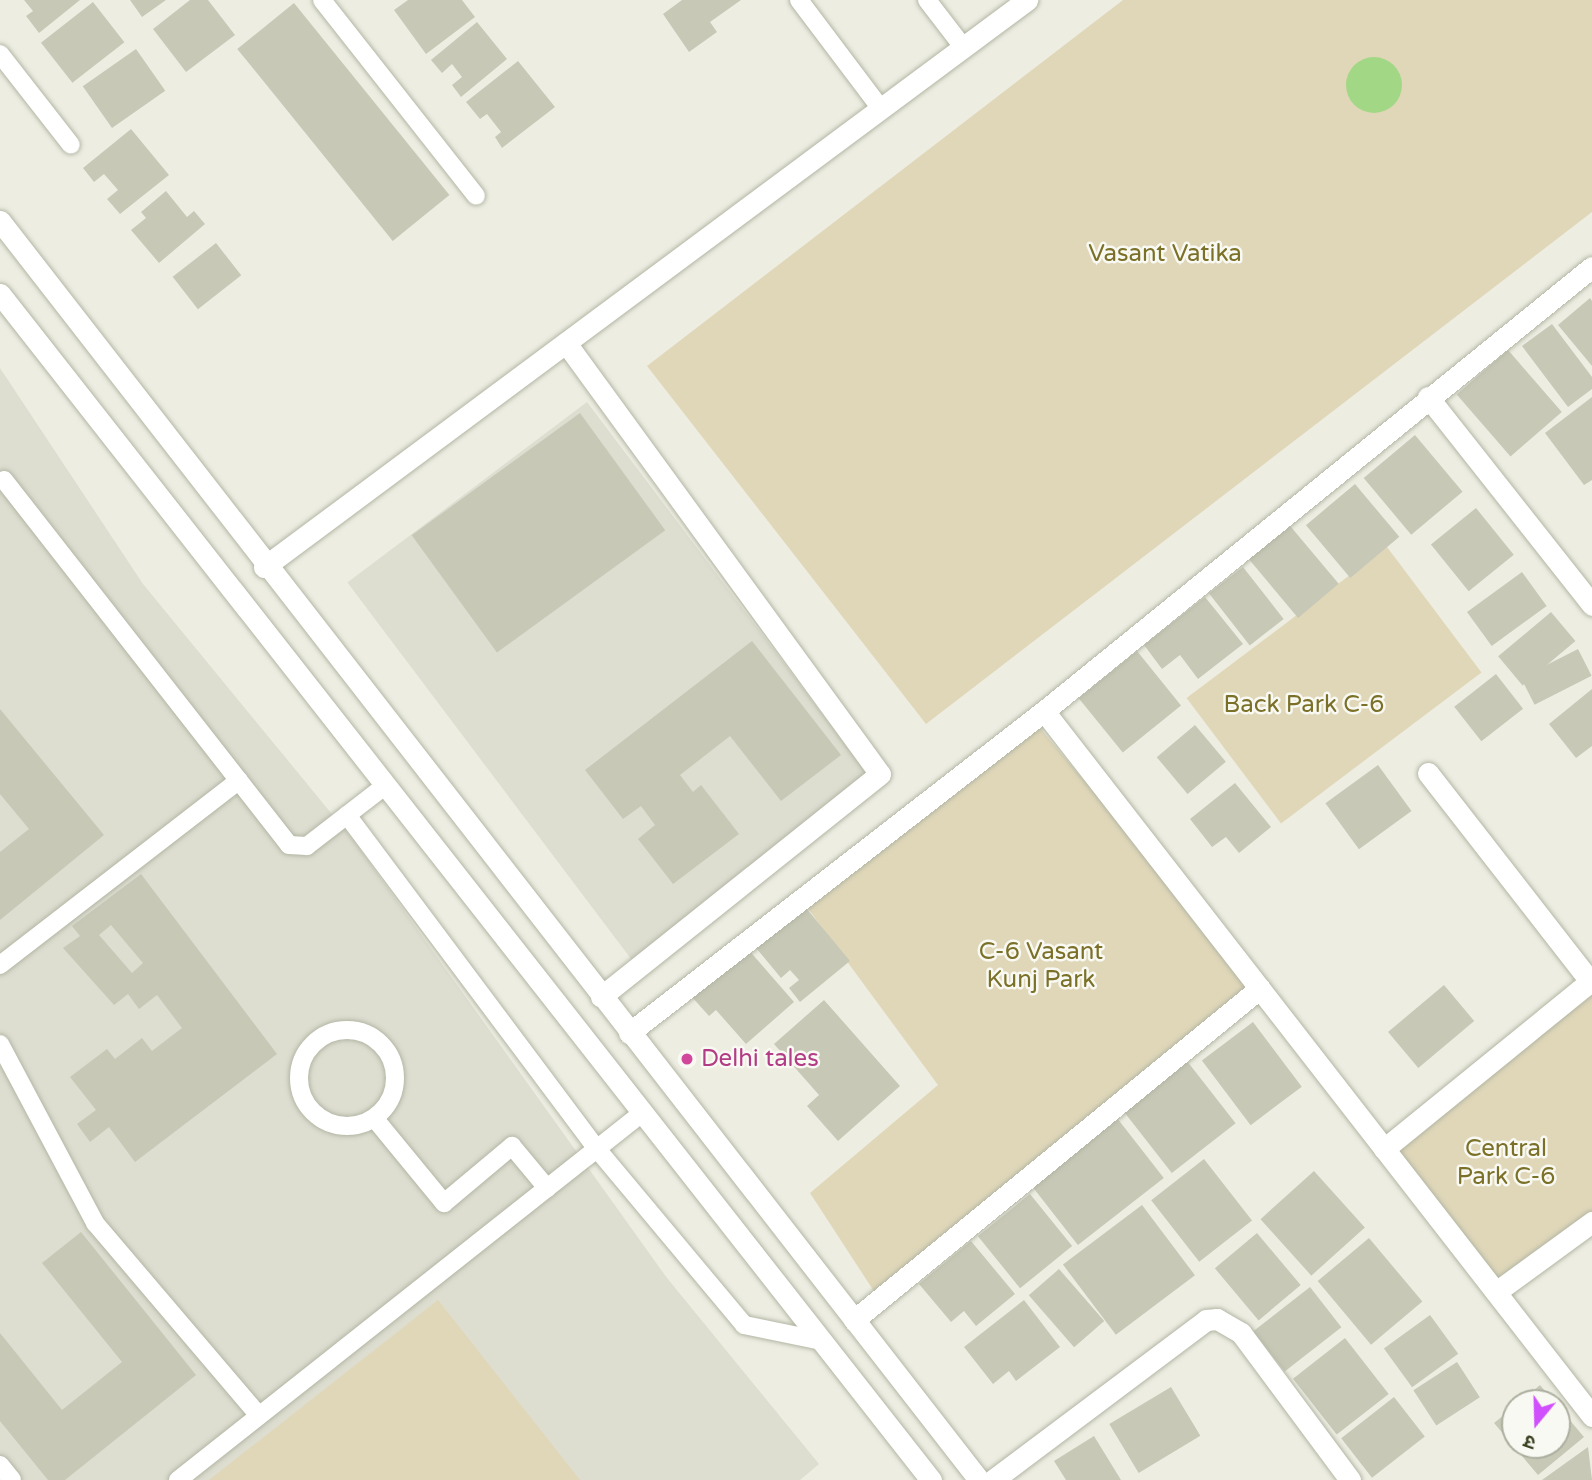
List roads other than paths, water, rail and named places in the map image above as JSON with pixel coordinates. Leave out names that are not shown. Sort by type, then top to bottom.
[{"type":"street","points":[[264,567],[1027,0]]},
{"type":"street","points":[[0,221],[264,567],[979,1480]]},
{"type":"street","points":[[629,1033],[1044,711],[1428,397],[1592,267]]},
{"type":"street","points":[[0,294],[931,1480]]},
{"type":"street","points":[[566,343],[880,774],[601,998]]},
{"type":"street","points":[[1428,397],[1592,605]]},
{"type":"street","points":[[1044,711],[1592,1416]]},
{"type":"street","points":[[1384,1149],[1591,980],[1428,773]]},
{"type":"street","points":[[854,1320],[1260,988]]},
{"type":"street","points":[[1496,1292],[1592,1222]]},
{"type":"street","points":[[993,1480],[1206,1320],[1217,1319],[1241,1333],[1350,1480]]},
{"type":"lane","points":[[322,0],[475,196]]},
{"type":"lane","points":[[799,0],[881,109]]},
{"type":"lane","points":[[927,0],[963,47]]},
{"type":"lane","points":[[0,54],[71,145]]},
{"type":"lane","points":[[4,480],[239,780],[279,837],[298,848],[386,785]]},
{"type":"lane","points":[[0,965],[239,780]]},
{"type":"lane","points":[[346,815],[597,1149],[744,1325],[822,1340]]},
{"type":"lane","points":[[345,1029],[374,1038],[386,1049],[395,1086],[375,1119],[343,1127],[313,1113],[303,1100],[299,1068],[316,1041],[345,1029]]},
{"type":"lane","points":[[0,1044],[95,1223],[259,1416]]},
{"type":"lane","points":[[178,1480],[642,1113]]},
{"type":"lane","points":[[375,1119],[444,1203],[512,1146],[547,1188]]},
{"type":"lane","points":[[0,1465],[12,1480]]},
{"type":"place","name":"Delhi tales","points":[[687,1059]]},
{"type":"park label","name":"Vasant Vatika","points":[[1165,254]]},
{"type":"park label","name":"Back Park C-6","points":[[1304,705]]},
{"type":"park label","name":"C-6 Vasant Kunj Park","points":[[1041,966]]},
{"type":"park label","name":"Central Park C-6","points":[[1506,1163]]}]
